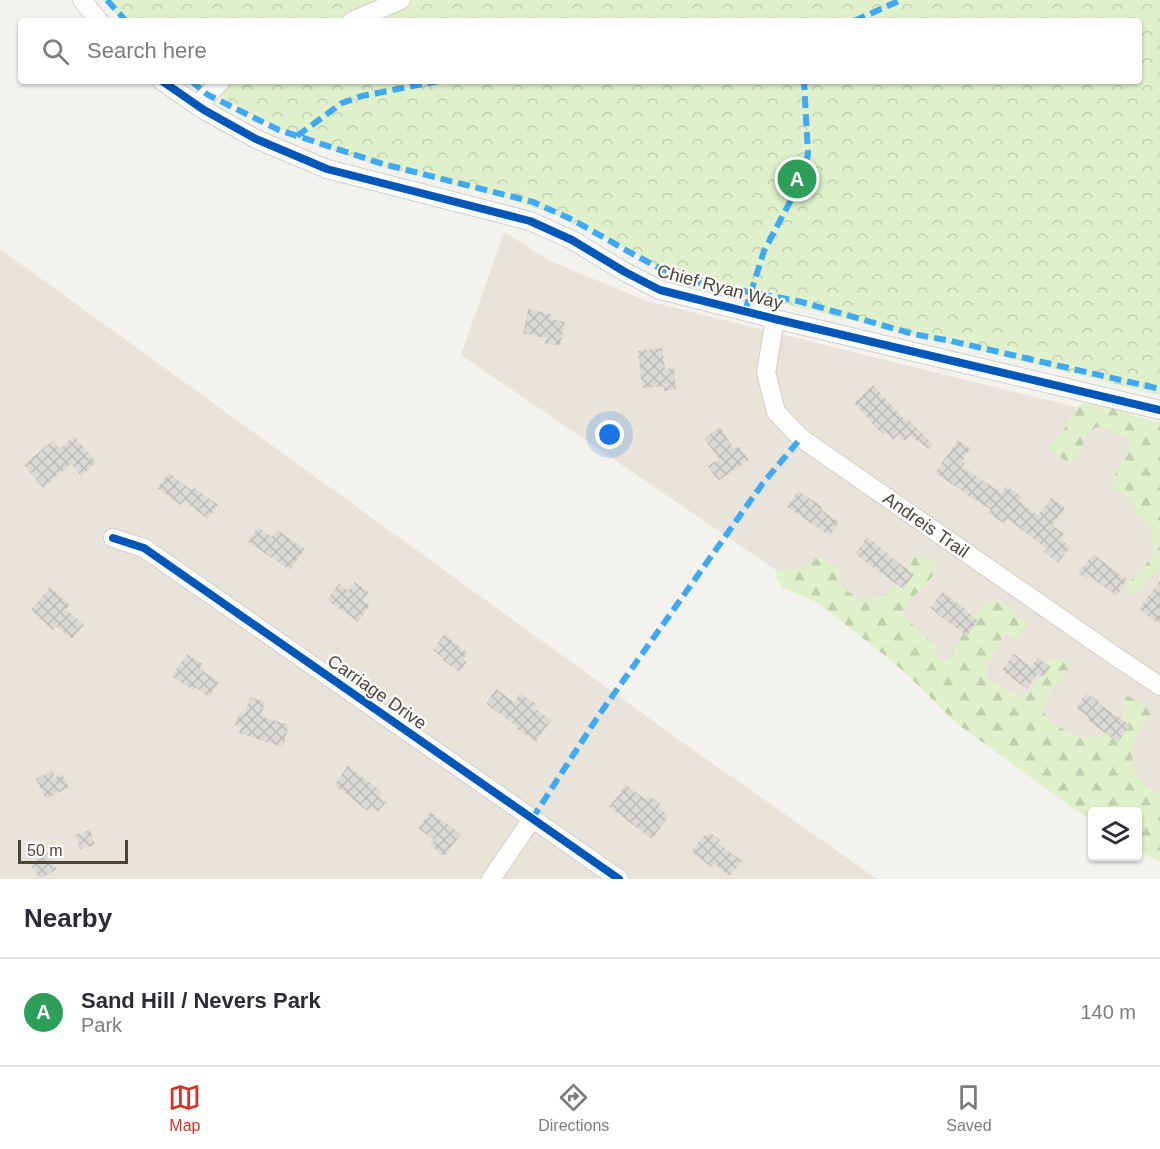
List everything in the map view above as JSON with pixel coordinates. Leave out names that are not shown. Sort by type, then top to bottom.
[{"type":"street","points":[[82,0],[97,18]]},
{"type":"street","points":[[359,18],[401,0]]},
{"type":"street","name":"Chief Ryan Way","points":[[166,84],[196,105],[256,139],[327,169],[530,221],[572,240],[660,290],[1160,410]]},
{"type":"street","points":[[196,105],[218,84]]},
{"type":"street","name":"Andreis Trail","points":[[775,319],[766,376],[776,412],[801,438],[1160,686]]},
{"type":"street","name":"Carriage Drive","points":[[113,538],[144,548],[618,879]]},
{"type":"street","points":[[491,879],[532,819]]},
{"type":"shaded area","points":[[504,232],[550,261],[647,301],[1160,428],[1160,833],[1142,816],[1142,807],[1123,807],[461,355]]},
{"type":"shaded area","points":[[0,249],[682,742],[877,879],[0,879]]},
{"type":"green space","points":[[103,0],[1160,0],[1160,395],[700,284],[659,268],[598,234],[545,211],[506,198],[363,161],[312,143],[276,127],[199,84],[1142,84],[1142,18],[120,18]]},
{"type":"green space","points":[[1084,403],[1160,422],[1160,566],[1135,595],[1126,590],[1127,585],[1154,555],[1151,529],[1138,517],[1132,501],[1114,489],[1115,476],[1128,451],[1130,438],[1097,427],[1088,435],[1073,460],[1068,463],[1051,448],[1076,408]]},
{"type":"green space","points":[[913,557],[923,559],[928,557],[935,564],[936,570],[926,585],[910,599],[904,616],[933,644],[943,661],[953,654],[964,631],[982,607],[992,600],[997,600],[1004,603],[1027,623],[1021,638],[1017,640],[1008,633],[1002,638],[986,669],[985,674],[988,679],[1022,698],[1035,684],[1047,660],[1067,659],[1070,663],[1068,671],[1051,690],[1044,713],[1049,720],[1080,738],[1110,734],[1122,719],[1124,699],[1128,696],[1146,706],[1151,715],[1137,737],[1132,759],[1139,779],[1160,795],[1160,861],[1142,853],[1142,807],[1088,807],[1088,818],[1077,811],[956,723],[909,676],[823,607],[782,587],[776,571],[804,568],[815,559],[826,560],[838,569],[843,589],[863,600],[882,597],[894,589],[909,571]]},
{"type":"building","points":[[528,309],[552,314],[551,319],[565,322],[560,346],[545,343],[546,338],[523,333]]},
{"type":"building","points":[[662,348],[665,369],[674,368],[676,390],[664,391],[664,386],[642,388],[638,351]]},
{"type":"building","points":[[873,385],[906,421],[908,419],[933,445],[929,449],[910,436],[904,441],[898,435],[893,440],[886,432],[883,435],[854,403]]},
{"type":"building","points":[[720,427],[734,449],[739,446],[749,460],[718,481],[708,466],[719,459],[704,438]]},
{"type":"building","points":[[74,436],[96,462],[81,476],[71,464],[43,488],[24,465],[52,441],[60,449]]},
{"type":"building","points":[[958,440],[971,449],[962,461],[965,463],[962,467],[1002,493],[1006,486],[1022,497],[1019,501],[1038,516],[1051,498],[1065,508],[1052,525],[1064,534],[1060,539],[1070,547],[1058,563],[1044,552],[1047,549],[1008,519],[1005,524],[988,513],[991,510],[935,473]]},
{"type":"building","points":[[169,473],[191,490],[193,487],[218,505],[208,519],[184,501],[180,505],[157,488]]},
{"type":"building","points":[[798,491],[823,507],[821,510],[839,522],[830,536],[787,507]]},
{"type":"building","points":[[258,527],[272,537],[277,530],[305,549],[290,570],[248,542]]},
{"type":"building","points":[[867,537],[914,574],[903,589],[855,554]]},
{"type":"building","points":[[1093,554],[1127,580],[1116,596],[1090,576],[1087,580],[1078,573]]},
{"type":"building","points":[[1160,581],[1160,625],[1139,609]]},
{"type":"building","points":[[355,582],[369,592],[363,601],[370,605],[358,622],[327,600],[339,584],[348,591]]},
{"type":"building","points":[[50,587],[70,605],[66,609],[84,625],[72,639],[56,626],[53,630],[31,610]]},
{"type":"building","points":[[943,592],[978,621],[967,636],[930,608]]},
{"type":"building","points":[[444,635],[468,653],[463,659],[467,662],[459,672],[433,650]]},
{"type":"building","points":[[187,654],[203,664],[200,669],[219,682],[209,697],[195,687],[193,690],[172,676]]},
{"type":"building","points":[[1014,654],[1031,667],[1038,658],[1051,667],[1043,677],[1038,673],[1027,689],[1002,670]]},
{"type":"building","points":[[496,689],[514,702],[520,693],[536,704],[534,708],[551,720],[536,742],[486,704]]},
{"type":"building","points":[[1086,693],[1130,725],[1118,742],[1087,720],[1089,717],[1076,708]]},
{"type":"building","points":[[250,697],[265,702],[261,716],[289,725],[283,747],[239,733],[241,727],[235,725],[239,712],[245,714]]},
{"type":"building","points":[[348,766],[382,792],[378,796],[386,802],[378,812],[371,807],[368,811],[334,785]]},
{"type":"building","points":[[52,771],[55,778],[62,774],[69,787],[46,799],[36,779]]},
{"type":"building","points":[[626,785],[646,800],[650,796],[669,816],[652,839],[609,807]]},
{"type":"building","points":[[430,812],[461,834],[444,856],[430,845],[434,840],[418,828]]},
{"type":"building","points":[[90,830],[95,845],[80,849],[76,835]]},
{"type":"building","points":[[711,833],[720,840],[718,843],[742,861],[730,876],[715,865],[713,868],[691,852],[702,837]]},
{"type":"building","points":[[47,853],[57,869],[40,879],[30,864]]},
{"type":"marked path","points":[[107,0],[123,18]]},
{"type":"marked path","points":[[861,18],[901,0]]},
{"type":"marked path","points":[[195,84],[208,95],[279,130],[383,164],[533,202],[573,220],[661,269],[701,283],[798,301],[913,334],[1160,389]]},
{"type":"marked path","points":[[297,136],[342,103],[362,96],[424,84]]},
{"type":"marked path","points":[[745,311],[764,251],[801,181],[808,154],[804,84]]},
{"type":"marked path","points":[[532,819],[599,715],[763,483],[801,438]]},
{"type":"cycle path","points":[[166,84],[204,110],[256,139],[327,169],[530,221],[572,240],[660,290],[1160,410]]},
{"type":"cycle path","points":[[113,538],[144,548],[619,879]]},
{"type":"place","name":"Sand Hill / Nevers Park","points":[[797,179]]}]
